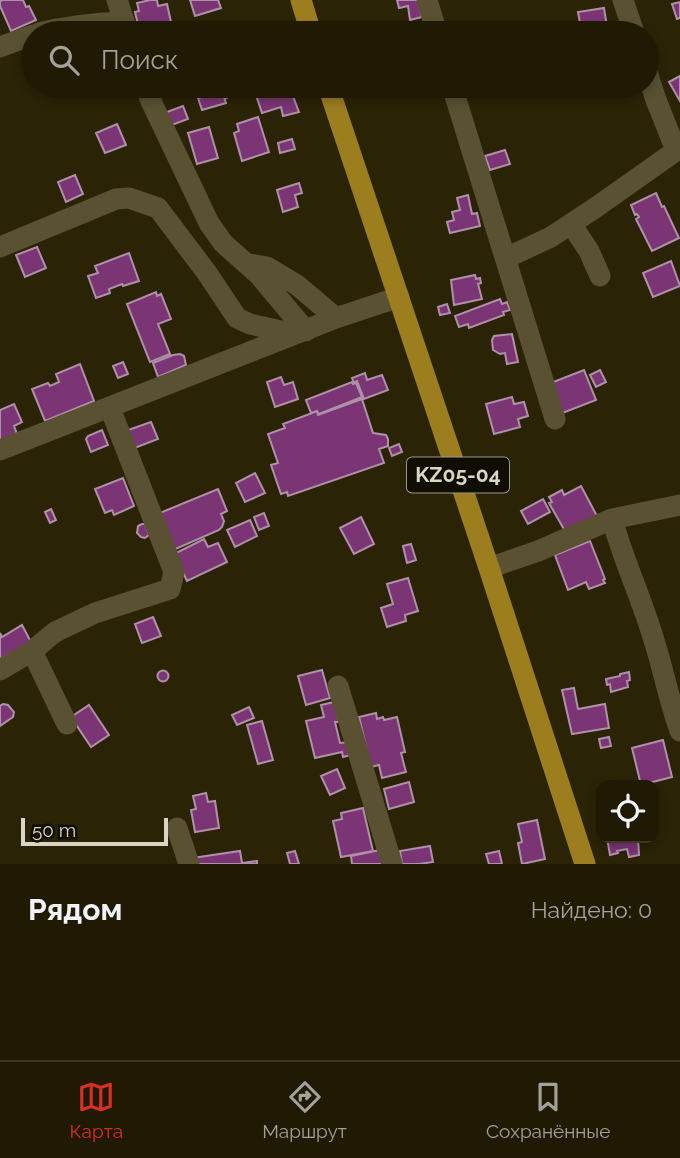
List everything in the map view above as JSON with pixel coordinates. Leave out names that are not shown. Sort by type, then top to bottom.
[{"type":"main road","points":[[301,0],[307,21]]},
{"type":"main road","name":"KZ05-04","points":[[332,98],[585,864]]},
{"type":"street","points":[[117,0],[124,21]]},
{"type":"street","points":[[427,0],[433,21]]},
{"type":"street","points":[[624,0],[630,21]]},
{"type":"street","points":[[0,47],[21,39]]},
{"type":"street","points":[[150,98],[209,223],[223,243],[259,275],[306,331]]},
{"type":"street","points":[[456,98],[555,419]]},
{"type":"street","points":[[506,258],[551,237],[678,149],[655,98]]},
{"type":"street","points":[[0,247],[116,199],[129,198],[158,208],[237,318],[281,331],[306,331]]},
{"type":"street","points":[[571,224],[589,251],[600,276]]},
{"type":"street","points":[[247,264],[267,267],[297,285],[336,318]]},
{"type":"street","points":[[306,331],[310,296]]},
{"type":"street","points":[[0,450],[336,318],[399,297]]},
{"type":"street","points":[[0,670],[32,651],[55,632],[95,613],[170,589],[174,572],[110,408]]},
{"type":"street","points":[[489,568],[538,551],[612,519],[680,505]]},
{"type":"street","points":[[612,519],[653,636],[680,731]]},
{"type":"street","points":[[32,651],[67,724]]},
{"type":"street","points":[[338,686],[392,864]]},
{"type":"street","points":[[177,828],[189,864]]},
{"type":"building","points":[[23,0],[36,20],[21,21],[21,27],[11,31],[0,1]]},
{"type":"building","points":[[157,0],[158,6],[167,4],[171,21],[137,21],[137,3]]},
{"type":"building","points":[[190,0],[218,0],[221,8],[195,16]]},
{"type":"building","points":[[397,0],[418,0],[422,17],[410,20],[408,6],[399,8]]},
{"type":"building","points":[[680,2],[680,18],[677,19],[672,4]]},
{"type":"building","points":[[604,8],[606,21],[580,21],[578,12]]},
{"type":"building","points":[[680,76],[680,101],[669,82]]},
{"type":"building","points":[[198,98],[224,98],[226,103],[202,110]]},
{"type":"building","points":[[257,98],[294,98],[299,112],[283,116],[281,107],[262,113]]},
{"type":"building","points":[[183,106],[188,119],[169,126],[164,113]]},
{"type":"building","points":[[258,117],[269,152],[242,161],[234,133],[239,131],[237,124]]},
{"type":"building","points":[[117,124],[126,145],[105,153],[96,133]]},
{"type":"building","points":[[209,127],[218,158],[197,164],[188,133]]},
{"type":"building","points":[[292,139],[295,149],[280,153],[278,143]]},
{"type":"building","points":[[505,150],[510,164],[490,170],[485,156]]},
{"type":"building","points":[[75,175],[83,194],[66,202],[58,182]]},
{"type":"building","points":[[299,183],[302,193],[295,195],[298,207],[283,212],[277,190]]},
{"type":"building","points":[[656,193],[679,238],[652,251],[636,219],[639,217],[635,215],[631,205]]},
{"type":"building","points":[[468,195],[472,214],[477,213],[480,226],[450,233],[447,222],[454,220],[452,212],[460,210],[457,198]]},
{"type":"building","points":[[37,247],[46,268],[25,277],[16,255]]},
{"type":"building","points":[[129,253],[139,281],[109,289],[110,293],[96,298],[88,276],[98,273],[95,266]]},
{"type":"building","points":[[671,261],[680,286],[653,297],[643,273]]},
{"type":"building","points":[[475,275],[476,279],[480,278],[481,283],[478,284],[482,299],[454,305],[451,280]]},
{"type":"building","points":[[156,292],[157,296],[161,294],[171,319],[158,324],[170,354],[150,362],[127,304]]},
{"type":"building","points":[[500,299],[502,304],[507,302],[510,310],[503,312],[504,315],[469,328],[468,324],[459,327],[455,316]]},
{"type":"building","points":[[447,304],[450,313],[440,315],[438,307]]},
{"type":"building","points":[[512,334],[518,362],[507,364],[505,353],[500,354],[493,350],[492,340],[494,336]]},
{"type":"building","points":[[180,354],[184,356],[186,365],[158,377],[153,363]]},
{"type":"building","points":[[123,362],[128,374],[118,378],[113,366]]},
{"type":"building","points":[[80,364],[94,401],[45,421],[32,389],[59,382],[56,374]]},
{"type":"building","points":[[584,370],[596,400],[560,414],[548,384]]},
{"type":"building","points":[[600,370],[606,382],[596,387],[590,375]]},
{"type":"building","points":[[365,373],[367,380],[382,375],[388,390],[364,399],[357,381],[354,383],[352,378]]},
{"type":"building","points":[[281,377],[284,385],[293,382],[298,399],[275,407],[267,382]]},
{"type":"building","points":[[352,382],[356,383],[362,397],[319,414],[317,411],[311,413],[306,400]]},
{"type":"building","points":[[512,397],[514,404],[524,402],[528,416],[518,419],[520,427],[494,434],[486,404]]},
{"type":"building","points":[[362,399],[373,433],[386,435],[388,439],[388,446],[379,449],[384,463],[288,496],[287,492],[281,494],[271,465],[278,463],[268,434],[285,428],[283,424],[317,411],[318,415]]},
{"type":"building","points":[[14,404],[22,422],[14,426],[17,434],[0,441],[0,410]]},
{"type":"building","points":[[151,422],[158,439],[132,449],[125,431]]},
{"type":"building","points":[[102,430],[108,445],[91,452],[86,439]]},
{"type":"building","points":[[399,444],[402,452],[392,456],[389,448]]},
{"type":"building","points":[[255,473],[265,493],[245,502],[236,483]]},
{"type":"building","points":[[123,478],[134,506],[114,515],[112,510],[105,513],[95,489]]},
{"type":"building","points":[[581,486],[597,516],[566,533],[549,503],[552,502],[549,497],[562,490],[564,495]]},
{"type":"building","points":[[218,489],[227,511],[221,514],[224,521],[222,527],[171,551],[155,515]]},
{"type":"building","points":[[543,499],[550,512],[528,524],[521,511]]},
{"type":"building","points":[[51,509],[56,520],[50,523],[45,512]]},
{"type":"building","points":[[264,513],[269,526],[259,530],[254,517]]},
{"type":"building","points":[[361,517],[374,544],[354,554],[340,528]]},
{"type":"building","points":[[250,520],[257,536],[235,547],[227,530]]},
{"type":"building","points":[[145,524],[149,535],[145,538],[137,533],[138,526]]},
{"type":"building","points":[[204,539],[208,547],[218,543],[227,562],[187,581],[174,554]]},
{"type":"building","points":[[590,541],[605,583],[589,589],[586,582],[568,590],[555,555]]},
{"type":"building","points":[[411,544],[416,560],[407,563],[403,546]]},
{"type":"building","points":[[408,578],[418,611],[405,615],[406,621],[387,627],[381,608],[393,604],[387,584]]},
{"type":"building","points":[[153,617],[161,636],[142,643],[135,624]]},
{"type":"building","points":[[22,625],[31,642],[0,659],[0,633],[2,637]]},
{"type":"building","points":[[322,670],[330,698],[306,705],[298,676]]},
{"type":"building","points":[[163,671],[167,672],[167,680],[163,681],[159,680],[158,676],[159,672]]},
{"type":"building","points":[[629,672],[628,687],[611,692],[606,679]]},
{"type":"building","points":[[574,688],[578,709],[605,704],[609,728],[572,734],[562,690]]},
{"type":"building","points":[[334,702],[340,743],[348,742],[351,755],[343,757],[342,752],[315,758],[306,721],[324,717],[321,705]]},
{"type":"building","points":[[8,705],[14,712],[13,717],[0,726],[0,706]]},
{"type":"building","points":[[89,705],[109,735],[91,747],[71,717]]},
{"type":"building","points":[[249,707],[254,718],[237,725],[232,715]]},
{"type":"building","points":[[376,713],[377,719],[397,717],[405,752],[401,753],[406,772],[382,778],[379,765],[371,767],[359,717]]},
{"type":"building","points":[[262,721],[273,760],[258,764],[247,725]]},
{"type":"building","points":[[609,737],[611,746],[601,748],[599,739]]},
{"type":"building","points":[[663,740],[672,777],[659,780],[640,780],[632,748]]},
{"type":"building","points":[[337,769],[345,788],[330,795],[321,776]]},
{"type":"building","points":[[409,782],[414,802],[389,809],[384,789]]},
{"type":"building","points":[[206,793],[208,802],[215,801],[219,828],[195,832],[191,810],[196,809],[193,796]]},
{"type":"building","points":[[363,808],[373,851],[341,857],[333,821],[342,819],[341,813]]},
{"type":"building","points":[[537,820],[545,859],[522,864],[518,843],[522,842],[518,824]]},
{"type":"building","points":[[608,843],[638,843],[639,855],[629,857],[627,849],[610,855]]},
{"type":"building","points":[[430,846],[433,862],[402,864],[400,851]]},
{"type":"building","points":[[380,850],[383,864],[352,864],[351,856]]},
{"type":"building","points":[[240,851],[242,863],[257,861],[257,864],[193,864],[192,858]]},
{"type":"building","points":[[295,851],[299,864],[290,864],[287,853]]},
{"type":"building","points":[[499,851],[502,864],[489,864],[486,854]]}]
